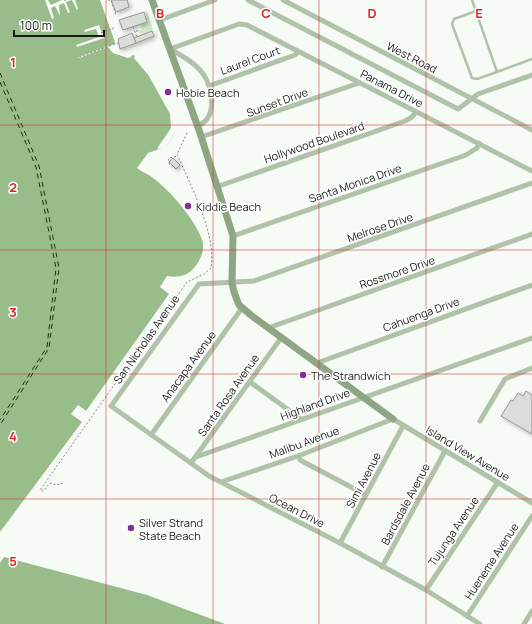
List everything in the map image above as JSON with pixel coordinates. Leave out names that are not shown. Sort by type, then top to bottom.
[{"type":"street","points":[[152,0],[201,137],[233,236],[232,283],[242,308],[393,419]]},
{"type":"street","points":[[160,20],[215,0]]},
{"type":"street","points":[[248,0],[458,109],[478,94],[532,75]]},
{"type":"street","name":"West Road","points":[[283,0],[532,130]]},
{"type":"street","name":"Panama Drive","points":[[170,49],[243,24],[532,171]]},
{"type":"street","points":[[170,49],[199,69],[209,86],[211,101],[210,114],[207,120],[197,127]]},
{"type":"street","name":"Laurel Court","points":[[209,86],[295,55],[298,52]]},
{"type":"street","name":"Sunset Drive","points":[[201,137],[359,83]]},
{"type":"street","name":"Hollywood Boulevard","points":[[216,187],[405,121],[412,117],[416,112]]},
{"type":"street","name":"Santa Monica Drive","points":[[233,236],[466,155],[476,148],[479,143]]},
{"type":"street","name":"Melrose Drive","points":[[199,284],[254,281],[532,183]]},
{"type":"street","name":"Rossmore Drive","points":[[268,328],[532,234]]},
{"type":"street","name":"San Nicholas Avenue","points":[[111,406],[199,284]]},
{"type":"street","name":"Cahuenga Drive","points":[[317,362],[532,286]]},
{"type":"street","name":"Anacapa Avenue","points":[[151,435],[242,308]]},
{"type":"street","name":"Santa Rosa Avenue","points":[[190,463],[196,457],[281,338]]},
{"type":"street","name":"Highland Drive","points":[[196,457],[532,338]]},
{"type":"street","points":[[480,421],[505,379],[532,368]]},
{"type":"street","points":[[250,382],[301,419]]},
{"type":"street","name":"Ocean Drive","points":[[111,406],[209,476],[340,543],[426,590],[480,624]]},
{"type":"street","name":"Island View Avenue","points":[[393,419],[532,503]]},
{"type":"street","name":"Malibu Avenue","points":[[221,482],[298,456],[393,419]]},
{"type":"street","name":"Simi Avenue","points":[[340,543],[403,426]]},
{"type":"street","name":"Bardsdale Avenue","points":[[382,567],[445,451]]},
{"type":"street","points":[[298,456],[300,460],[366,495]]},
{"type":"street","name":"Tujunga Avenue","points":[[426,590],[498,482]]},
{"type":"street","name":"Hueneme Avenue","points":[[467,616],[532,516]]},
{"type":"street","points":[[524,624],[532,611]]},
{"type":"lane","points":[[472,0],[497,72]]},
{"type":"lane","points":[[476,11],[454,19],[452,24],[472,78],[477,79],[532,59]]},
{"type":"path","points":[[108,0],[111,0],[116,16]]},
{"type":"path","points":[[133,27],[137,37]]},
{"type":"path","points":[[101,33],[114,28]]},
{"type":"path","points":[[135,32],[138,30],[139,33]]},
{"type":"path","points":[[79,57],[118,43]]},
{"type":"path","points":[[63,483],[56,485],[50,483],[43,490],[40,490],[187,282],[204,274],[210,268],[212,244],[188,177],[178,156],[178,151],[188,131]]},
{"type":"path","points":[[176,169],[168,162],[169,158],[178,156]]},
{"type":"shaded area","points":[[0,0],[100,0],[116,45],[112,49],[128,57],[133,55],[137,57],[157,81],[175,125],[174,134],[169,143],[162,148],[148,153],[137,168],[160,183],[175,198],[196,226],[203,246],[200,259],[191,271],[182,276],[167,276],[160,287],[169,294],[86,411],[78,405],[71,414],[82,422],[0,532]]},
{"type":"shaded area","points":[[147,11],[153,30],[142,35],[138,31],[142,29],[141,24],[148,22],[145,12]]},
{"type":"shaded area","points":[[4,557],[147,595],[225,624],[0,624],[0,563]]},
{"type":"pier","points":[[45,0],[48,0],[51,5],[62,0],[72,0],[66,2],[70,13],[68,13],[64,3],[59,5],[60,16],[55,6],[51,8],[54,18],[52,19]]},
{"type":"pier","points":[[72,0],[75,0],[77,10]]},
{"type":"pier","points":[[99,25],[104,38],[77,47],[76,45],[99,37],[96,29],[85,32],[84,30]]},
{"type":"pier","points":[[117,43],[117,47],[114,48],[128,55],[132,53],[131,57],[128,58],[113,53],[108,47],[79,58],[78,57]]},
{"type":"pier","points":[[136,54],[159,80],[175,115],[176,122],[174,134],[169,143],[163,148],[158,149],[158,147],[171,128],[170,114],[149,76],[134,58]]},
{"type":"building","points":[[111,0],[127,0],[129,7],[116,12]]},
{"type":"building","points":[[144,12],[147,22],[123,30],[119,20]]},
{"type":"building","points":[[152,31],[154,36],[136,43],[134,38]]},
{"type":"building","points":[[132,33],[136,43],[120,49],[118,39]]},
{"type":"building","points":[[173,158],[180,165],[176,169],[169,162]]},
{"type":"building","points":[[526,391],[532,395],[532,434],[501,416],[511,400],[513,401],[518,393],[523,396]]},
{"type":"ferry route","points":[[0,73],[39,166],[59,268],[49,348],[0,425]]},
{"type":"ferry route","points":[[0,82],[36,167],[56,268],[47,347],[0,420]]},
{"type":"place","name":"Hobie Beach","points":[[168,92]]},
{"type":"place","name":"Kiddie Beach","points":[[188,206]]},
{"type":"place","name":"The Strandwich","points":[[303,375]]},
{"type":"place","name":"Silver Strand State Beach","points":[[131,528]]}]
